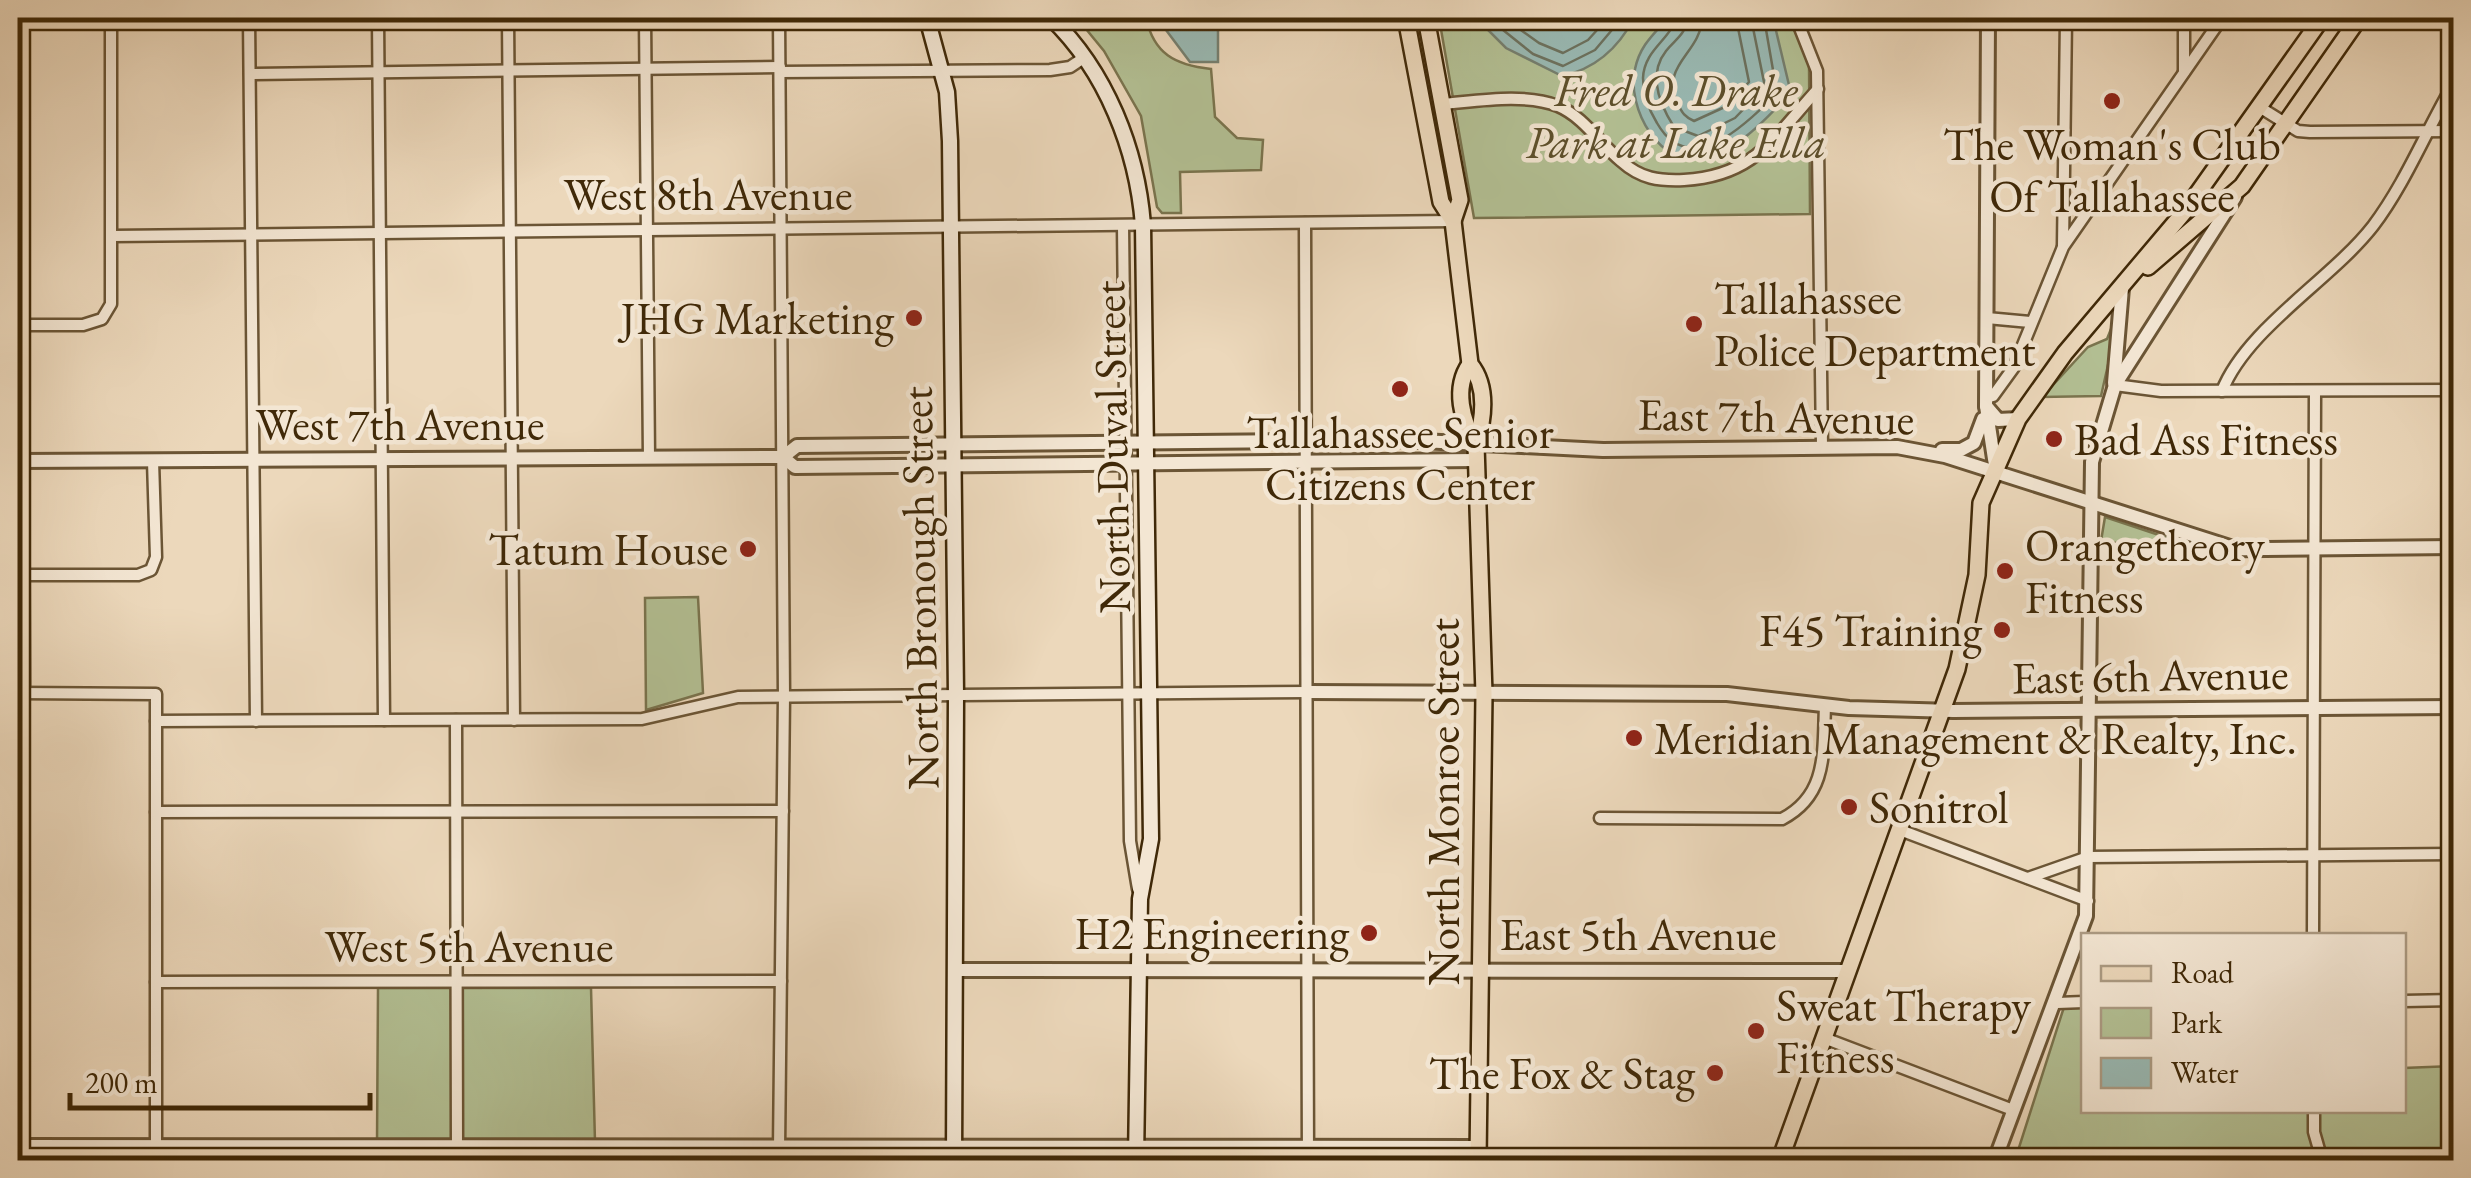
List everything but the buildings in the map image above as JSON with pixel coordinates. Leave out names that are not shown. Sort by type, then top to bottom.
[{"type":"main road","name":"North Bronough Street","points":[[927,18],[942,70],[950,141],[956,696],[954,1154]]},
{"type":"main road","name":"North Duval Street","points":[[1051,18],[1085,58],[1121,126],[1143,226],[1151,840],[1140,899],[1136,1154]]},
{"type":"main road","name":"North Monroe Street","points":[[1406,18],[1440,202],[1453,221]]},
{"type":"main road","name":"North Monroe Street","points":[[1426,18],[1460,200],[1453,221],[1470,364],[1480,377],[1482,422],[1476,452],[1484,694],[1478,1154]]},
{"type":"main road","points":[[1780,1160],[1965,641],[1996,472],[2018,420],[2064,353],[2122,288],[2261,108],[2322,18]]},
{"type":"main road","points":[[2122,288],[2242,186],[2359,18]]},
{"type":"main road","points":[[1424,104],[1444,104]]},
{"type":"street","points":[[18,325],[83,325],[102,319],[112,291],[111,18]]},
{"type":"street","points":[[249,18],[256,721]]},
{"type":"street","points":[[378,18],[384,720]]},
{"type":"street","points":[[508,18],[514,720]]},
{"type":"street","points":[[644,18],[649,458]]},
{"type":"street","points":[[779,18],[784,696],[779,1149]]},
{"type":"street","points":[[1796,18],[1814,57],[1818,89],[1822,446]]},
{"type":"street","points":[[1988,18],[1986,402],[1996,472]]},
{"type":"street","points":[[2062,247],[2066,18]]},
{"type":"street","points":[[2184,18],[2184,73]]},
{"type":"street","points":[[1928,451],[1960,450],[1974,443],[1986,402],[2014,366],[2062,247],[2222,18]]},
{"type":"street","points":[[250,74],[645,69],[1050,70],[1070,68],[1085,58]]},
{"type":"street","points":[[2222,391],[2234,367],[2374,225],[2454,84]]},
{"type":"street","points":[[1444,104],[1531,100],[1557,106],[1579,119],[1636,173],[1666,181],[1720,176],[1745,166],[1818,89]]},
{"type":"street","points":[[2261,108],[2286,124],[2310,132],[2454,132]]},
{"type":"street","points":[[2114,385],[2242,186]]},
{"type":"street","name":"West 8th Avenue","points":[[112,236],[1453,221]]},
{"type":"street","points":[[1305,223],[1308,1154]]},
{"type":"street","name":"North Duval Street","points":[[1123,226],[1130,840],[1140,899]]},
{"type":"street","points":[[2082,933],[2088,901],[2088,501],[2092,462],[2114,385],[2122,288]]},
{"type":"street","points":[[1987,318],[2030,322]]},
{"type":"street","points":[[2114,385],[2160,391],[2454,390]]},
{"type":"street","points":[[2313,933],[2315,391]]},
{"type":"street","points":[[1986,402],[1998,420],[2018,420]]},
{"type":"street","name":"East 7th Avenue","points":[[1306,440],[1401,440],[1476,452]]},
{"type":"street","name":"West 7th Avenue","points":[[20,461],[783,457],[797,446],[1306,440]]},
{"type":"street","points":[[1401,440],[1402,460]]},
{"type":"street","points":[[1022,445],[1022,466]]},
{"type":"street","name":"East 7th Avenue","points":[[1306,463],[1402,460],[1476,452],[1822,446],[1928,451],[2230,547]]},
{"type":"street","name":"West 7th Avenue","points":[[783,457],[796,467],[1306,463]]},
{"type":"street","points":[[23,576],[138,575],[154,566],[153,460]]},
{"type":"street","points":[[20,461],[21,694],[156,694],[156,1146]]},
{"type":"street","name":"East 7th Avenue","points":[[2088,551],[2454,548]]},
{"type":"street","points":[[156,721],[642,718],[707,701],[784,696],[1308,692]]},
{"type":"street","name":"East 6th Avenue","points":[[1308,692],[1753,694],[1825,706],[1942,711],[2454,707]]},
{"type":"street","points":[[1600,818],[1782,819],[1802,807],[1817,788],[1822,770],[1825,706]]},
{"type":"street","points":[[456,720],[457,1150]]},
{"type":"street","points":[[156,812],[783,811]]},
{"type":"street","points":[[1900,830],[2088,901]]},
{"type":"street","points":[[2028,878],[2088,857],[2454,854]]},
{"type":"street","points":[[1995,1160],[2081,935]]},
{"type":"street","points":[[955,970],[1308,970]]},
{"type":"street","name":"East 5th Avenue","points":[[1308,970],[1847,971]]},
{"type":"street","name":"West 5th Avenue","points":[[156,982],[781,981]]},
{"type":"street","points":[[2406,1001],[2454,1000]]},
{"type":"street","points":[[2057,1002],[2081,1002]]},
{"type":"street","points":[[1824,1038],[2014,1110]]},
{"type":"street","points":[[2314,1113],[2314,1132],[2322,1160]]},
{"type":"street","points":[[18,1146],[156,1146],[365,1155],[457,1150],[779,1149],[954,1154],[1478,1154]]},
{"type":"green space","points":[[1077,18],[1146,18],[1154,41],[1168,56],[1211,69],[1215,117],[1237,138],[1263,140],[1261,170],[1180,172],[1181,213],[1162,213],[1157,207],[1141,116],[1104,51]]},
{"type":"green space","name":"Fred O. Drake Park at Lake Ella","points":[[1439,18],[1789,18],[1809,62],[1810,214],[1474,218]]},
{"type":"green space","points":[[2113,324],[2117,325],[2101,396],[2042,397],[2088,347],[2107,339]]},
{"type":"green space","points":[[2105,517],[2186,544],[2106,544],[2101,541]]},
{"type":"green space","points":[[698,597],[703,693],[646,710],[645,598]]},
{"type":"green space","points":[[378,988],[591,988],[595,1142],[377,1143]]},
{"type":"green space","points":[[2064,1007],[2081,1007],[2081,1113],[2406,1113],[2406,1068],[2453,1066],[2453,1160],[2015,1160]]},
{"type":"water","points":[[1157,18],[1218,18],[1218,62],[1190,62]]},
{"type":"water","points":[[1476,18],[1634,18],[1605,55],[1562,76],[1506,48]]},
{"type":"water","points":[[1668,18],[1773,18],[1789,85],[1787,97],[1741,140],[1719,153],[1689,159],[1674,154],[1661,145],[1641,117],[1634,84],[1637,61],[1648,40]]},
{"type":"place","name":"The Woman's Club Of Tallahassee","points":[[2112,101]]},
{"type":"place","name":"JHG Marketing","points":[[914,318]]},
{"type":"place","name":"Tallahassee Police Department","points":[[1694,324]]},
{"type":"place","name":"Tallahassee Senior Citizens Center","points":[[1400,389]]},
{"type":"place","name":"Bad Ass Fitness","points":[[2054,439]]},
{"type":"place","name":"Tatum House","points":[[748,549]]},
{"type":"place","name":"Orangetheory Fitness","points":[[2005,571]]},
{"type":"place","name":"F45 Training","points":[[2002,630]]},
{"type":"place","name":"Meridian Management & Realty, Inc.","points":[[1634,738]]},
{"type":"place","name":"Sonitrol","points":[[1849,807]]},
{"type":"place","name":"H2 Engineering","points":[[1369,933]]},
{"type":"place","name":"Sweat Therapy Fitness","points":[[1756,1031]]},
{"type":"place","name":"The Fox & Stag","points":[[1715,1073]]}]
